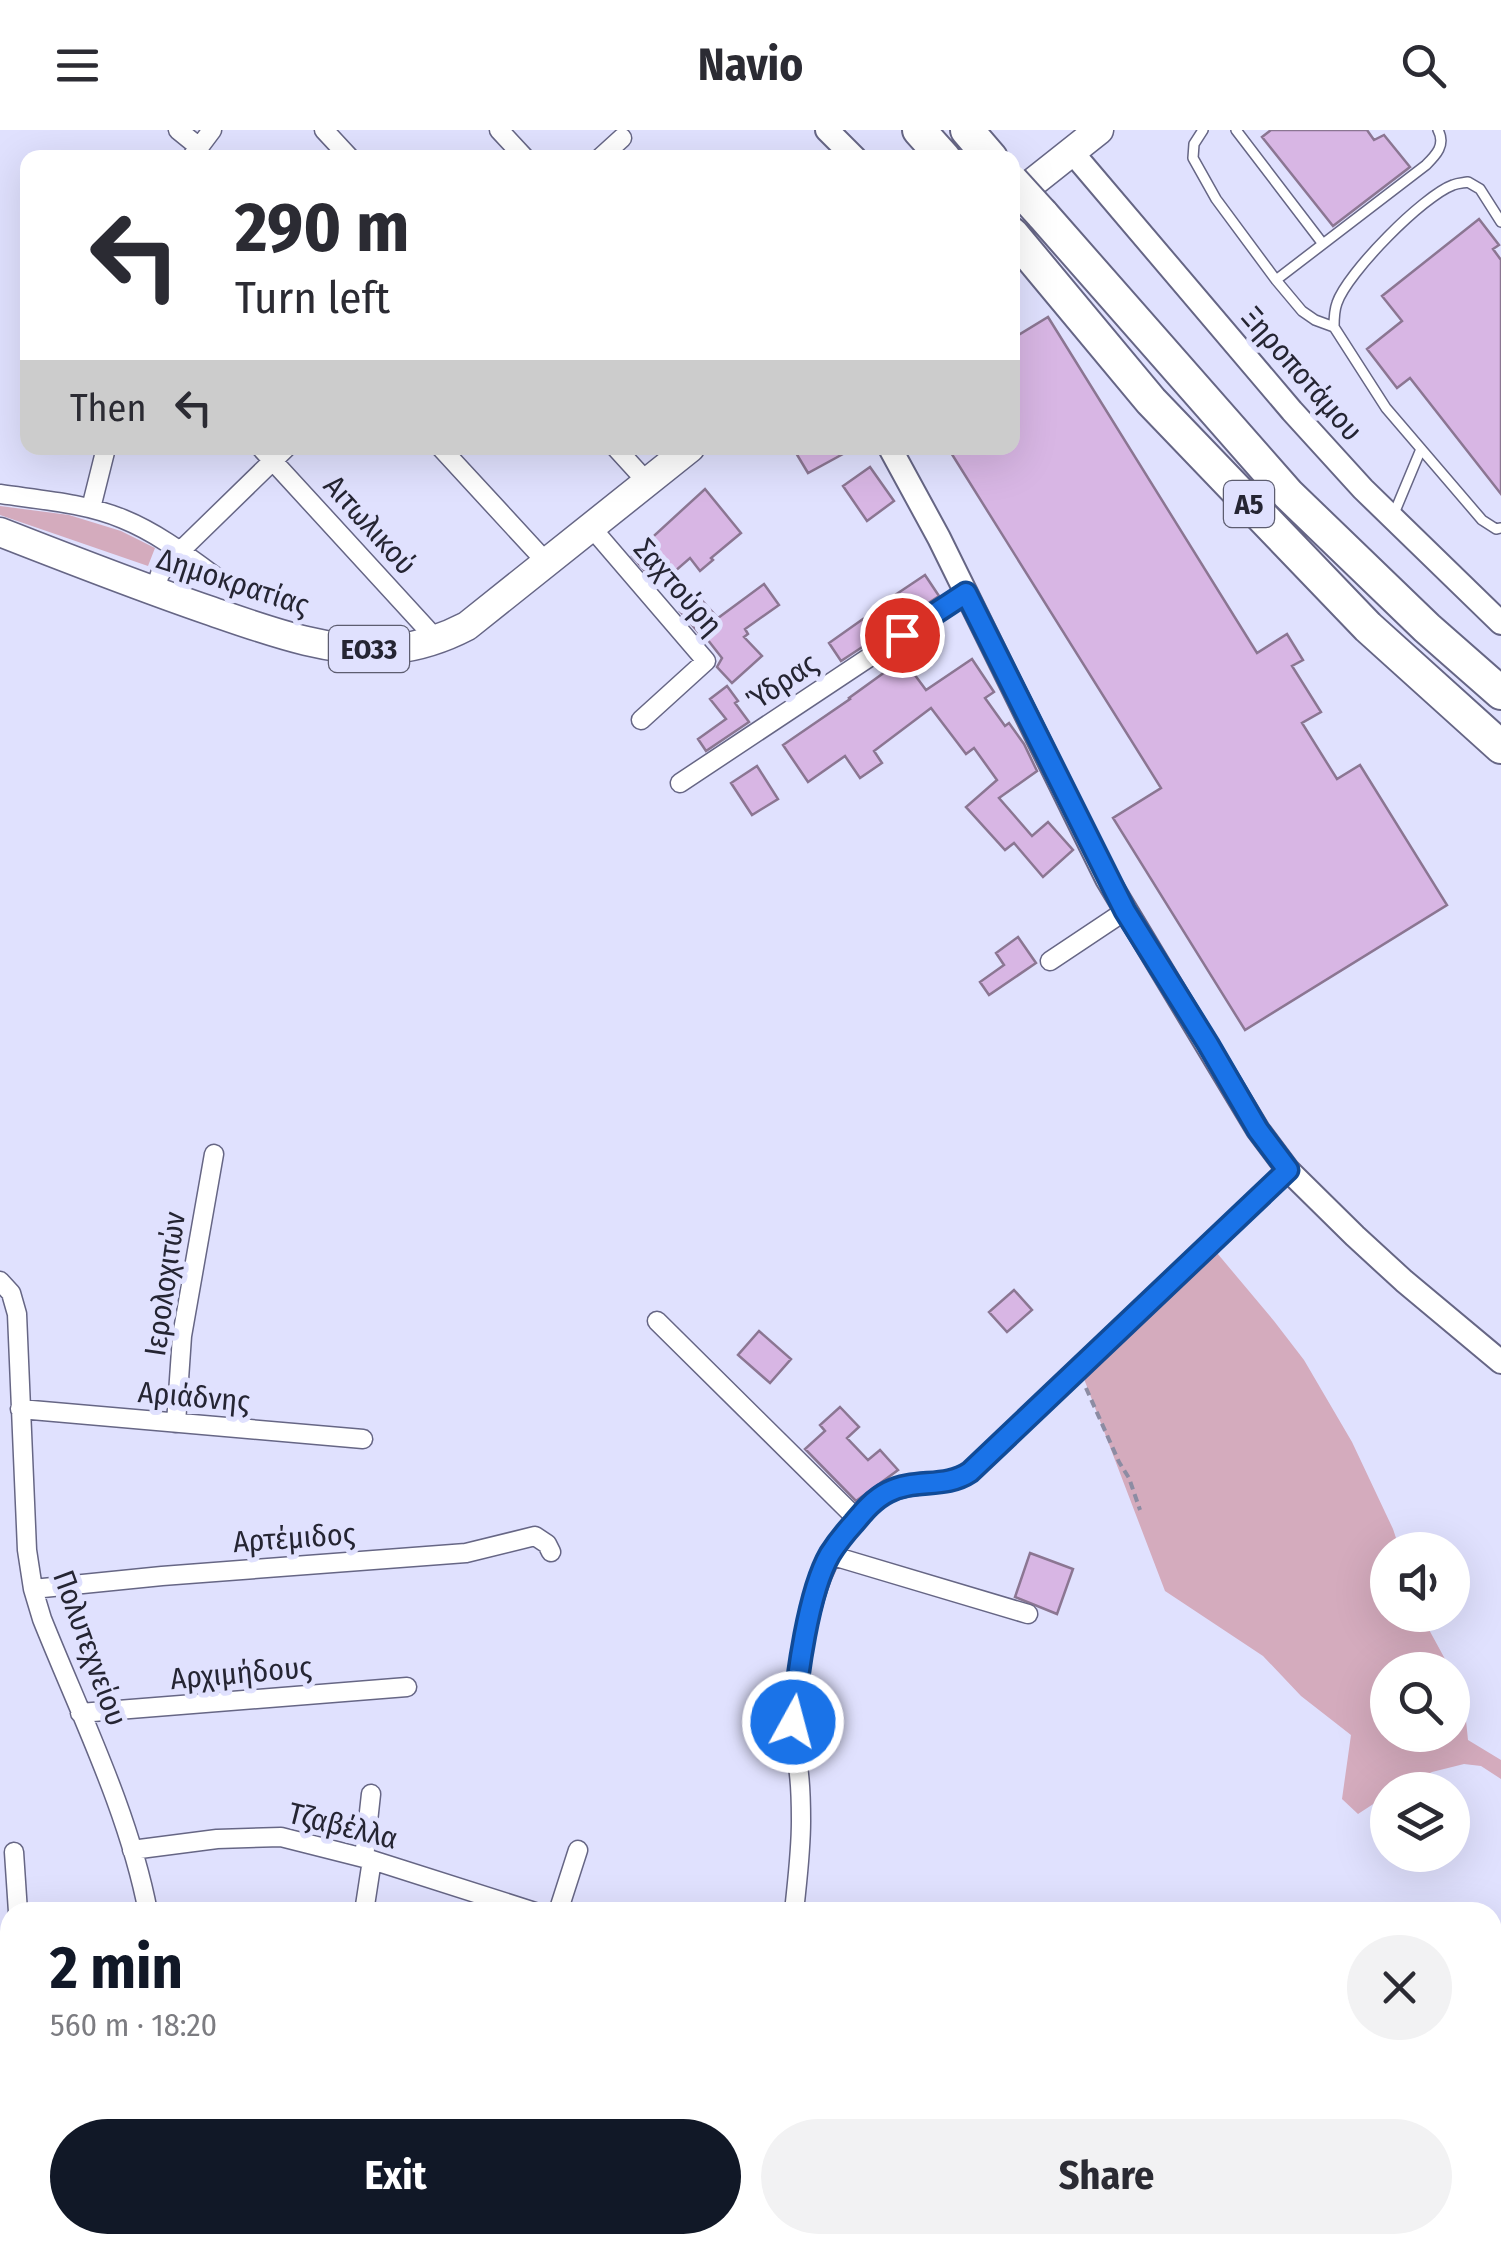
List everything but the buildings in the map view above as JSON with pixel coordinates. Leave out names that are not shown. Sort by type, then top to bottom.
[{"type":"highway","points":[[919,130],[937,150]]},
{"type":"highway","points":[[966,130],[984,150]]},
{"type":"highway","name":"Α5","points":[[1027,206],[1288,494],[1427,628],[1501,693]]},
{"type":"highway","name":"Α5","points":[[1020,243],[1151,402],[1368,627],[1501,747]]},
{"type":"main road","points":[[1027,206],[1072,152],[1099,130]]},
{"type":"main road","name":"Δημοκρατίας","points":[[0,532],[242,622],[324,644],[392,650],[437,640],[467,626],[681,455]]},
{"type":"street","points":[[178,130],[193,150]]},
{"type":"street","points":[[197,150],[212,130]]},
{"type":"street","points":[[324,130],[343,150]]},
{"type":"street","points":[[500,130],[518,150]]},
{"type":"street","points":[[827,130],[847,150]]},
{"type":"street","points":[[609,150],[622,138]]},
{"type":"street","name":"Ξηροποτάμου","points":[[1072,152],[1292,411],[1392,518],[1501,624]]},
{"type":"street","points":[[91,508],[104,455]]},
{"type":"street","points":[[154,592],[162,570],[271,455]]},
{"type":"street","name":"Αιτωλικού","points":[[277,455],[437,640]]},
{"type":"street","points":[[448,455],[547,563]]},
{"type":"street","points":[[622,455],[647,482]]},
{"type":"street","points":[[894,455],[1125,911],[1258,1130],[1288,1170],[1404,1281],[1501,1362]]},
{"type":"street","points":[[0,494],[91,508],[125,519],[223,582]]},
{"type":"street","name":"Σαχτούρη","points":[[591,527],[706,661],[642,720]]},
{"type":"street","name":"Ύδρας","points":[[680,783],[966,593]]},
{"type":"street","points":[[1050,961],[1125,911]]},
{"type":"street","name":"Ιερολοχιτών","points":[[176,1423],[182,1336],[214,1154]]},
{"type":"street","points":[[795,1902],[801,1825],[794,1703],[806,1633],[830,1555],[857,1519],[891,1490],[947,1482],[970,1472],[1288,1170]]},
{"type":"street","name":"Πολυτεχνείου","points":[[0,1281],[11,1293],[17,1314],[26,1539],[33,1589],[113,1795],[145,1902]]},
{"type":"street","points":[[657,1321],[857,1519]]},
{"type":"street","name":"Αριάδνης","points":[[20,1409],[363,1439]]},
{"type":"street","points":[[0,1444],[22,1442]]},
{"type":"street","name":"Αρτέμιδος","points":[[33,1589],[466,1553],[535,1536],[551,1552]]},
{"type":"street","points":[[830,1555],[1028,1614]]},
{"type":"street","name":"Αρχιμήδους","points":[[80,1713],[407,1687]]},
{"type":"street","points":[[365,1902],[371,1794]]},
{"type":"street","name":"Τζαβέλλα","points":[[132,1850],[261,1836],[292,1840],[368,1859],[503,1902]]},
{"type":"street","points":[[561,1902],[578,1850]]},
{"type":"street","points":[[14,1852],[17,1902]]},
{"type":"lane","points":[[1203,130],[1194,144],[1192,158],[1216,199],[1276,280],[1302,311],[1334,327],[1386,408],[1482,520],[1501,528]]},
{"type":"lane","points":[[1256,130],[1240,135],[1323,244]]},
{"type":"lane","points":[[1276,280],[1426,165],[1439,152],[1438,130]]},
{"type":"lane","points":[[1334,327],[1337,302],[1370,254],[1450,185],[1468,182],[1480,189],[1501,222]]},
{"type":"lane","points":[[1392,518],[1421,449]]},
{"type":"path","points":[[1078,1370],[1140,1510]]},
{"type":"shaded area","points":[[0,506],[69,515],[121,531],[155,548],[148,566],[0,515]]},
{"type":"shaded area","points":[[1212,1247],[1304,1360],[1352,1442],[1393,1529],[1394,1532],[1370,1532],[1370,1632],[1430,1632],[1441,1652],[1370,1652],[1370,1752],[1470,1752],[1470,1741],[1501,1760],[1501,1779],[1481,1766],[1464,1764],[1432,1772],[1370,1772],[1370,1806],[1358,1814],[1342,1799],[1351,1735],[1301,1696],[1263,1656],[1165,1591],[1081,1371]]},
{"type":"route","points":[[793,1722],[806,1633],[819,1582],[830,1555],[864,1510],[899,1488],[947,1482],[970,1472],[1288,1170],[1258,1130],[1125,911],[966,593],[902,635]]}]
